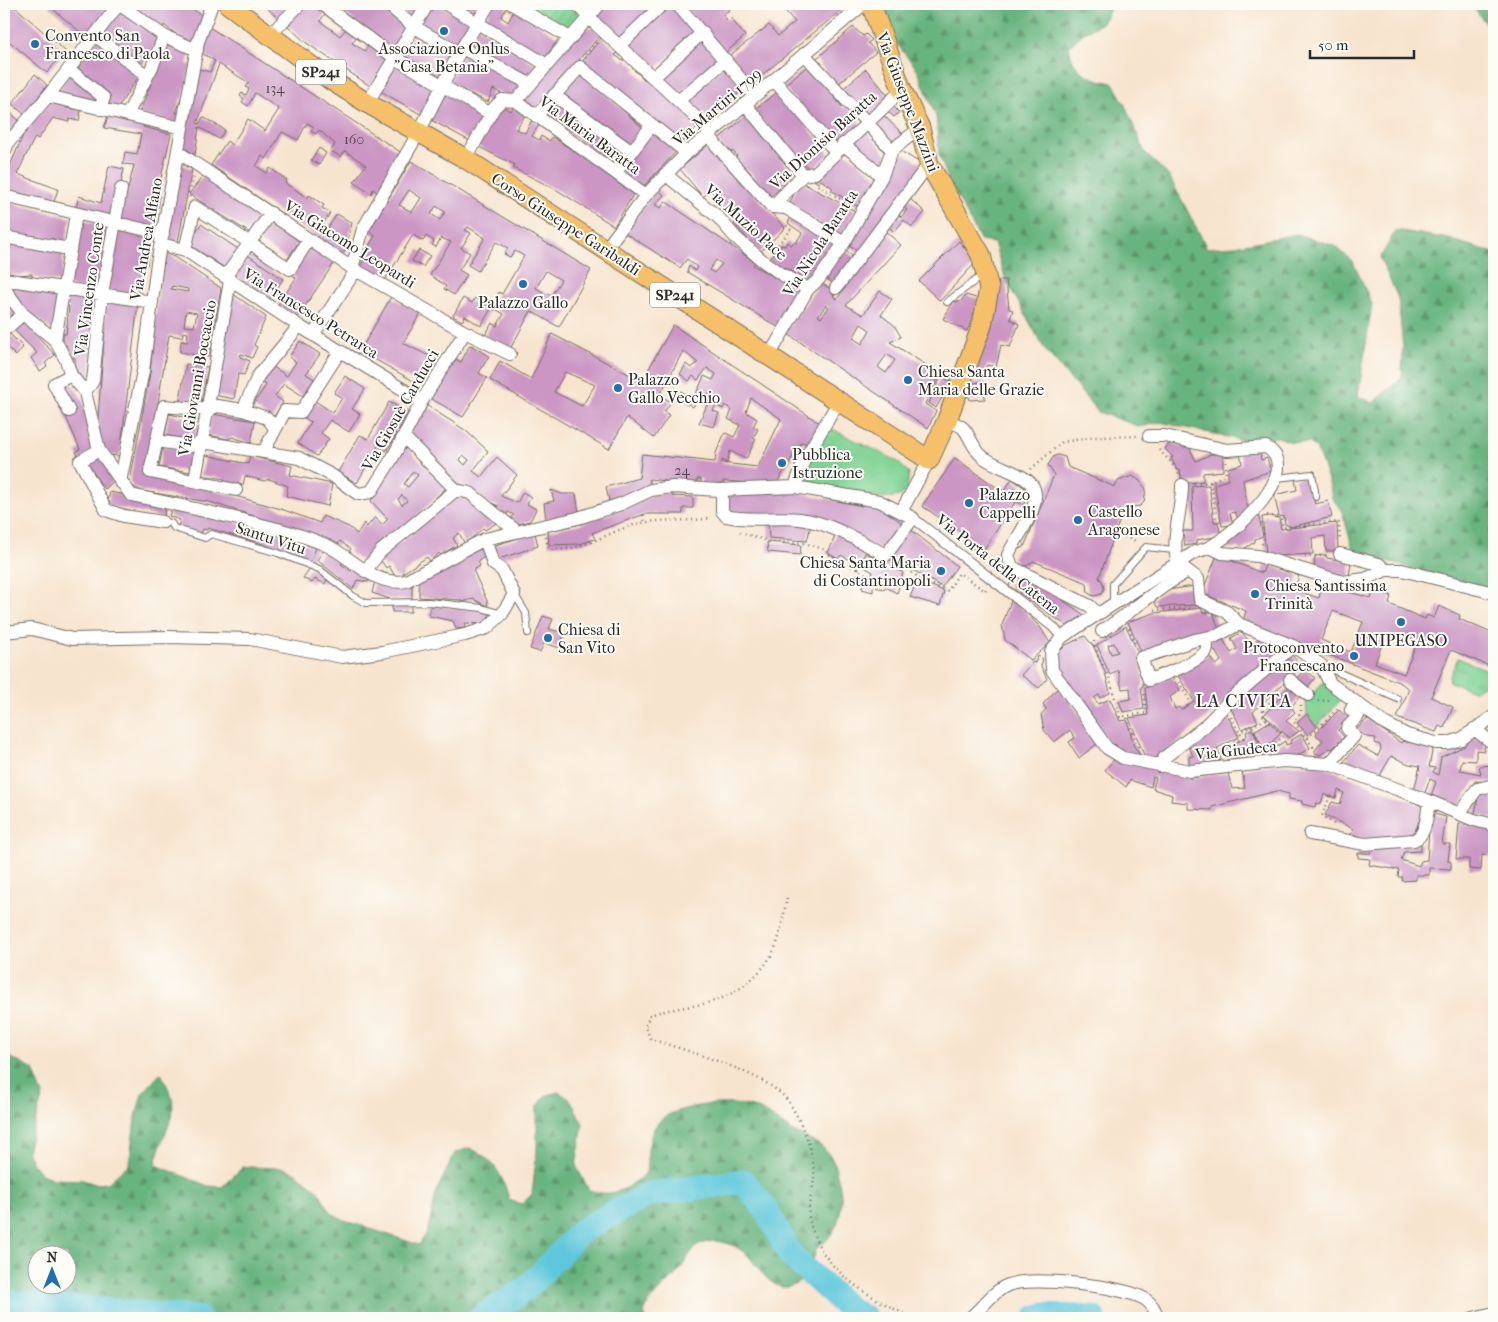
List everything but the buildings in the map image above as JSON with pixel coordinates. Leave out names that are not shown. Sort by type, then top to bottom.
[{"type":"main road","name":"Corso Giuseppe Garibaldi","points":[[228,4],[367,103],[466,159],[929,460]]},
{"type":"main road","name":"Via Giuseppe Mazzini","points":[[871,4],[902,90],[920,128],[929,164],[981,255],[989,289],[984,317],[947,420],[929,460]]},
{"type":"street","points":[[4,153],[8,135],[48,96],[119,4],[164,36],[197,50]]},
{"type":"street","name":"Via Andrea Alfano","points":[[120,482],[143,371],[162,239],[197,50],[212,4]]},
{"type":"street","points":[[270,35],[300,4]]},
{"type":"street","points":[[322,4],[395,58],[491,114]]},
{"type":"street","points":[[387,4],[413,26],[530,84]]},
{"type":"street","points":[[367,103],[428,4]]},
{"type":"street","points":[[446,4],[547,65]]},
{"type":"street","points":[[313,334],[354,269],[363,229],[489,4]]},
{"type":"street","points":[[512,4],[570,38]]},
{"type":"street","points":[[577,4],[588,17],[654,77],[711,134],[716,145],[772,208],[786,208],[844,243]]},
{"type":"street","points":[[466,159],[491,114],[502,100],[516,101],[600,4]]},
{"type":"street","points":[[619,46],[663,4]]},
{"type":"street","points":[[677,4],[726,60],[750,100],[803,175]]},
{"type":"street","name":"Via Martiri 1799","points":[[605,250],[646,195],[687,153],[864,4]]},
{"type":"street","points":[[654,77],[702,32]]},
{"type":"street","points":[[96,35],[147,76]]},
{"type":"street","points":[[127,115],[147,76],[164,36]]},
{"type":"street","points":[[804,54],[892,150],[920,128]]},
{"type":"street","points":[[678,101],[726,60]]},
{"type":"street","points":[[536,116],[580,66],[687,153]]},
{"type":"street","points":[[69,69],[104,98],[100,109]]},
{"type":"street","points":[[774,80],[840,148],[882,176]]},
{"type":"street","name":"Via Dionisio Baratta","points":[[772,208],[803,175],[815,173],[902,90]]},
{"type":"street","points":[[554,95],[632,152]]},
{"type":"street","points":[[48,96],[182,128]]},
{"type":"street","name":"Via Maria Baratta","points":[[516,101],[646,195]]},
{"type":"street","points":[[616,172],[652,125]]},
{"type":"street","name":"Via Nicola Baratta","points":[[769,356],[808,289],[819,279],[844,243],[882,176],[892,150]]},
{"type":"street","name":"Via Giacomo Leopardi","points":[[178,152],[354,269],[465,332],[510,354]]},
{"type":"street","points":[[836,288],[929,164]]},
{"type":"street","name":"Via Muzio Pace","points":[[665,174],[718,217],[735,237],[763,261],[781,274],[808,289]]},
{"type":"street","name":"Via Vincenzo Conte","points":[[85,392],[93,382],[102,294],[121,189]]},
{"type":"street","name":"Via Francesco Petrarca","points":[[4,196],[115,223],[162,239],[185,250],[299,326],[422,401]]},
{"type":"street","points":[[185,250],[195,206],[290,269],[309,239]]},
{"type":"street","points":[[228,279],[250,242],[271,213]]},
{"type":"street","points":[[55,340],[76,214]]},
{"type":"street","points":[[4,237],[69,249]]},
{"type":"street","points":[[4,279],[152,302]]},
{"type":"street","name":"Via Giovanni Boccaccio","points":[[195,480],[209,410],[228,279]]},
{"type":"street","points":[[4,288],[23,314],[55,340],[66,360],[71,375],[85,392],[99,450],[131,495],[211,511],[308,538],[328,546],[365,571],[391,583],[406,581],[485,539],[515,530],[543,526],[608,509],[651,490],[673,487],[694,489],[795,487],[859,496],[907,510]]},
{"type":"street","points":[[7,328],[23,314]]},
{"type":"street","points":[[243,410],[258,376],[299,326]]},
{"type":"street","name":"Via Giosuè Carducci","points":[[264,451],[300,458],[333,476],[358,494],[371,492],[404,437],[422,401],[465,332]]},
{"type":"street","points":[[156,441],[191,446],[203,442],[264,451],[285,410],[301,412],[340,351]]},
{"type":"street","points":[[69,411],[54,384],[71,375]]},
{"type":"street","points":[[795,487],[804,460],[839,401]]},
{"type":"street","points":[[236,490],[150,472],[164,406],[209,410],[217,406],[243,410],[267,418],[276,428]]},
{"type":"street","points":[[947,420],[964,428],[979,454],[991,463],[1023,477],[1034,488],[1036,501],[1010,551],[1009,563],[1014,569],[1090,606],[1097,614]]},
{"type":"street","points":[[1102,631],[1145,602],[1184,567],[1195,552],[1210,547],[1256,514],[1277,478],[1277,464],[1271,450],[1258,447],[1227,450],[1165,436],[1149,436]]},
{"type":"street","points":[[404,437],[456,490],[470,493],[515,530]]},
{"type":"street","points":[[99,450],[80,461],[106,510],[124,516],[163,522]]},
{"type":"street","points":[[725,489],[719,513],[726,516],[734,518],[769,517],[816,522],[851,536],[886,555],[929,460]]},
{"type":"street","points":[[1182,485],[1183,500],[1174,550],[1184,567],[1198,580],[1200,600],[1227,612],[1239,624],[1293,646],[1321,665],[1330,683],[1349,699],[1384,723],[1407,735],[1436,743],[1448,742],[1461,739],[1494,716]]},
{"type":"street","points":[[365,571],[381,551],[456,490]]},
{"type":"street","name":"Via Porta della Catena","points":[[907,510],[1062,636]]},
{"type":"street","points":[[4,632],[32,629],[72,639],[168,636],[250,639],[342,657],[382,652],[465,635],[488,628],[502,614],[514,594],[502,570],[493,564],[485,539]]},
{"type":"street","points":[[1210,547],[1222,553],[1258,556],[1343,582],[1365,580],[1386,570],[1402,570],[1494,593]]},
{"type":"street","points":[[1340,554],[1379,564],[1386,570]]},
{"type":"street","points":[[1062,636],[1113,604],[1184,567]]},
{"type":"street","points":[[1214,636],[1203,654],[1149,680],[1141,658],[1195,640],[1214,636],[1239,624]]},
{"type":"street","name":"Via Giudeca","points":[[1062,636],[1051,652],[1052,670],[1107,748],[1123,758],[1190,771],[1300,761],[1329,764],[1459,814],[1494,825]]},
{"type":"street","points":[[1159,766],[1165,757],[1204,727],[1231,699],[1293,646]]},
{"type":"street","points":[[1290,680],[1307,701]]},
{"type":"street","points":[[1329,764],[1354,736],[1347,728],[1358,716],[1351,710],[1349,699]]},
{"type":"street","points":[[1474,729],[1494,744]]},
{"type":"street","points":[[1459,814],[1477,789],[1483,786],[1494,785]]},
{"type":"street","points":[[1310,834],[1365,844],[1414,840],[1419,838],[1422,832],[1429,801]]},
{"type":"street","points":[[970,1318],[1007,1285],[1042,1280],[1132,1293],[1147,1300],[1156,1311],[1157,1318]]},
{"type":"street","points":[[1473,1318],[1494,1313]]},
{"type":"lane","points":[[947,302],[986,272]]},
{"type":"lane","points":[[1277,478],[1312,474],[1316,497]]},
{"type":"lane","name":"Santu Vitu","points":[[163,522],[171,523],[174,528],[205,538],[211,534],[255,546],[319,569],[353,596],[366,603],[429,602],[482,608],[502,614]]},
{"type":"lane","points":[[1113,604],[1113,584],[1146,547],[1174,550]]},
{"type":"lane","points":[[514,594],[526,613],[528,633]]},
{"type":"lane","points":[[1321,665],[1398,699]]},
{"type":"path","points":[[580,66],[579,64],[604,32]]},
{"type":"path","points":[[195,206],[188,194],[198,165]]},
{"type":"path","points":[[803,175],[861,212]]},
{"type":"path","name":"Via Dionisio Baratta","points":[[763,261],[791,230],[772,208]]},
{"type":"path","points":[[1023,477],[1043,457],[1062,442],[1096,437],[1149,436],[1148,442],[1172,463],[1182,485],[1210,482],[1226,474],[1227,450]]},
{"type":"path","points":[[1210,482],[1216,517],[1224,536]]},
{"type":"path","points":[[543,526],[548,548],[569,549],[603,538],[629,526],[656,520],[707,519],[719,513]]},
{"type":"path","points":[[1258,556],[1264,538],[1256,514],[1271,514],[1281,518],[1283,527],[1339,522],[1340,554],[1314,555]]},
{"type":"path","points":[[643,515],[645,523]]},
{"type":"path","points":[[737,530],[754,538],[805,543],[826,550],[828,554],[866,574]]},
{"type":"path","points":[[1115,533],[1138,541],[1146,547]]},
{"type":"path","points":[[886,555],[922,580],[948,590],[960,574],[985,591],[988,585]]},
{"type":"path","points":[[1145,602],[1150,610],[1178,609],[1211,604]]},
{"type":"path","points":[[1124,617],[1141,658]]},
{"type":"path","points":[[1102,631],[1094,638],[1095,644],[1109,677],[1120,717],[1127,718],[1146,713],[1144,686],[1149,680]]},
{"type":"path","points":[[1172,670],[1191,703]]},
{"type":"path","points":[[1252,727],[1262,748],[1266,750],[1284,736],[1266,719],[1263,715],[1263,710],[1290,680]]},
{"type":"path","points":[[1307,701],[1349,699]]},
{"type":"path","points":[[1308,738],[1349,699]]},
{"type":"path","points":[[1127,718],[1142,757],[1141,763]]},
{"type":"path","points":[[1222,750],[1222,748],[1243,738],[1240,732],[1266,719]]},
{"type":"path","points":[[1294,722],[1313,747],[1302,755],[1300,761]]},
{"type":"path","points":[[1330,796],[1322,816],[1336,826],[1332,837]]},
{"type":"path","points":[[787,898],[778,941],[763,968],[735,992],[704,1004],[666,1009],[650,1015],[645,1027],[651,1039],[726,1064],[764,1082],[787,1100],[812,1154],[814,1179],[809,1215],[817,1241],[830,1261],[852,1285],[913,1318]]},
{"type":"green space","points":[[530,4],[568,4],[582,15],[567,32],[527,8]]},
{"type":"green space","points":[[880,4],[1106,4],[1110,9],[1102,23],[1086,31],[1069,46],[1071,55],[1083,73],[1096,79],[1113,83],[1124,103],[1145,153],[1169,176],[1207,248],[1235,246],[1297,234],[1335,246],[1353,262],[1372,304],[1358,396],[1373,403],[1402,378],[1403,347],[1398,298],[1380,258],[1396,230],[1449,239],[1494,253],[1494,590],[1354,553],[1342,511],[1332,498],[1329,482],[1316,448],[1310,443],[1291,442],[1278,437],[1241,440],[1160,422],[1141,427],[1098,412],[1044,348],[1006,280],[994,243],[981,241],[949,181],[939,155],[936,116],[917,69],[893,39]]},
{"type":"green space","points":[[1471,4],[1494,4],[1494,34],[1474,8]]},
{"type":"green space","points":[[828,427],[897,461],[909,473],[905,491],[901,495],[894,497],[869,496],[804,482],[806,465]]},
{"type":"green space","points":[[1458,658],[1490,671],[1485,685],[1474,691],[1450,682],[1449,678]]},
{"type":"green space","points":[[1323,682],[1342,698],[1317,727],[1307,714],[1306,703]]},
{"type":"green space","points":[[10,1057],[33,1070],[43,1095],[27,1150],[32,1163],[41,1174],[54,1179],[83,1180],[95,1184],[108,1183],[129,1164],[135,1120],[142,1094],[161,1073],[171,1095],[173,1106],[172,1115],[156,1165],[208,1186],[222,1187],[243,1167],[284,1168],[296,1173],[318,1190],[331,1213],[344,1220],[419,1245],[427,1233],[437,1190],[455,1153],[469,1148],[490,1162],[496,1168],[504,1183],[509,1200],[522,1204],[532,1194],[537,1151],[537,1108],[545,1096],[558,1092],[570,1099],[583,1124],[576,1166],[589,1190],[613,1193],[627,1187],[646,1173],[649,1144],[653,1130],[662,1119],[682,1110],[723,1104],[748,1106],[763,1111],[793,1132],[819,1145],[830,1156],[840,1185],[841,1206],[836,1226],[816,1249],[809,1276],[796,1284],[781,1287],[767,1279],[750,1258],[739,1249],[724,1242],[709,1242],[695,1248],[680,1270],[655,1295],[644,1313],[646,1318],[4,1318],[4,1059]]},
{"type":"waterway","points":[[480,1318],[526,1289],[582,1230],[649,1194],[743,1181],[767,1211],[791,1256],[848,1308],[865,1318]]},
{"type":"waterway","points":[[4,1302],[199,1318]]},
{"type":"waterway","points":[[1036,1318],[1043,1315],[1093,1318]]},
{"type":"place","name":"Associazione Onlus \"Casa Betania\"","points":[[444,31]]},
{"type":"place","name":"Convento San Francesco di Paola","points":[[35,44]]},
{"type":"place","name":"Palazzo Gallo","points":[[523,284]]},
{"type":"place","name":"Chiesa Santa Maria delle Grazie","points":[[908,380]]},
{"type":"place","name":"Palazzo Gallo Vecchio","points":[[618,388]]},
{"type":"place","name":"Pubblica Istruzione","points":[[782,463]]},
{"type":"place","name":"Palazzo Cappelli","points":[[969,503]]},
{"type":"place","name":"Castello Aragonese","points":[[1078,520]]},
{"type":"place","name":"Chiesa Santa Maria di Costantinopoli","points":[[941,571]]},
{"type":"place","name":"Chiesa Santissima Trinità","points":[[1255,594]]},
{"type":"place","name":"UNIPEGASO","points":[[1401,622]]},
{"type":"place","name":"Chiesa di San Vito","points":[[548,638]]},
{"type":"place","name":"Protoconvento Francescano","points":[[1354,656]]},
{"type":"district","name":"LA CIVITA","points":[[1244,701]]}]
